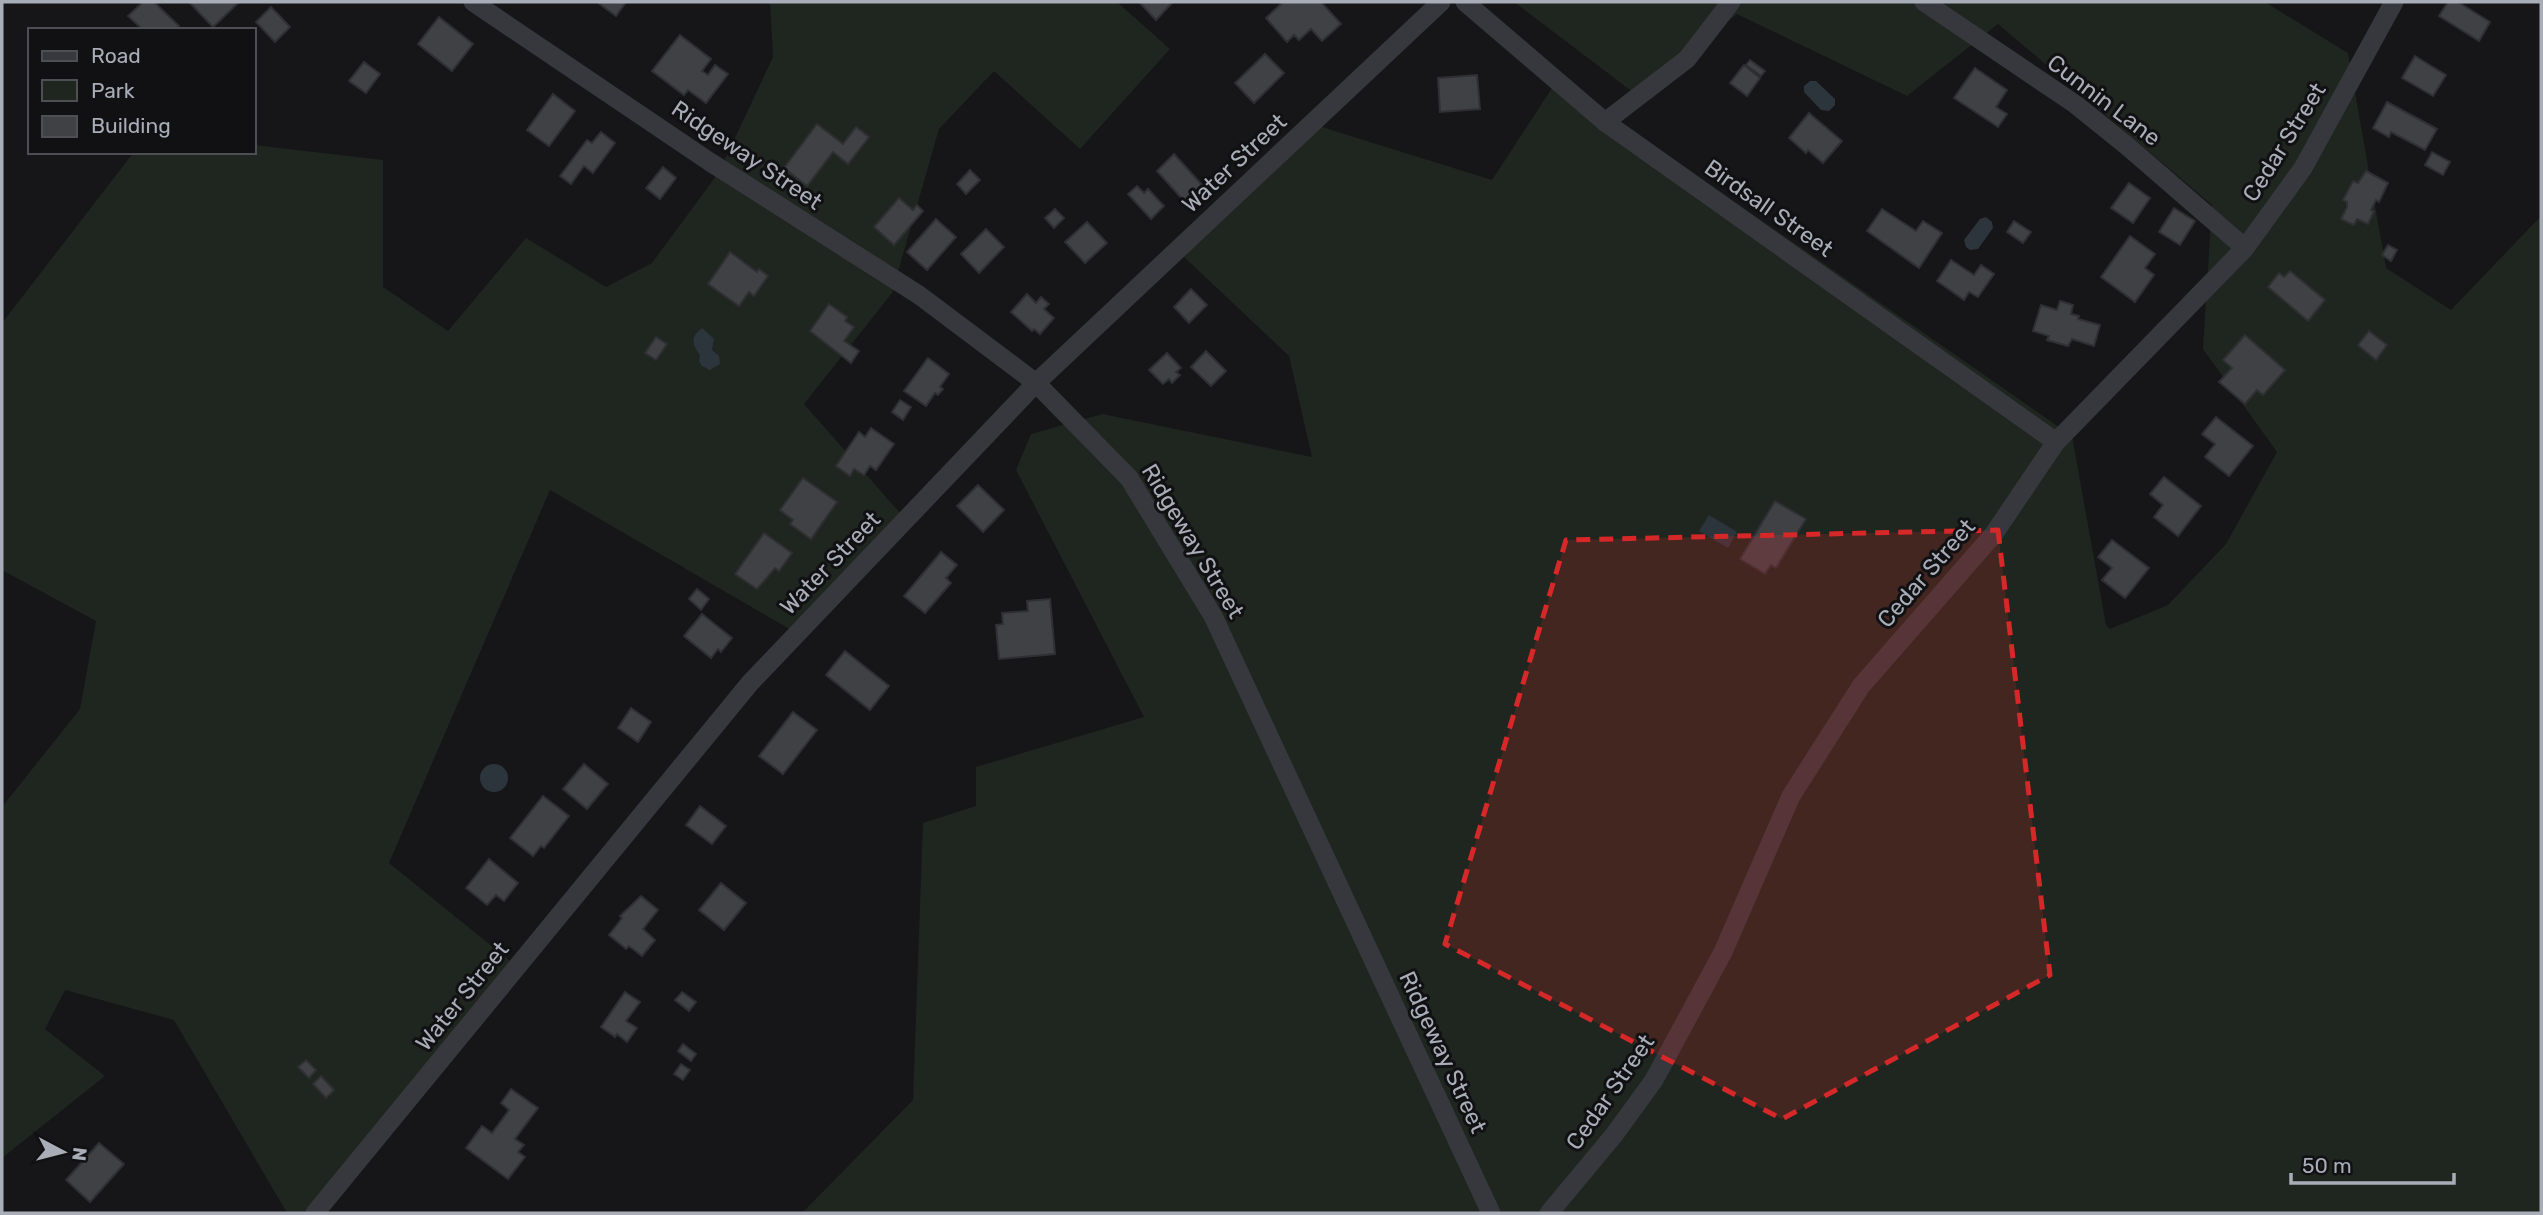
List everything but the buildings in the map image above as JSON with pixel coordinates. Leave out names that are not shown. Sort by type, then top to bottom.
[{"type":"street","name":"Ridgeway Street","points":[[472,2],[710,162],[919,295],[1036,383],[1129,478],[1213,616],[1491,1213]]},
{"type":"street","name":"Water Street","points":[[315,1213],[750,683],[1036,383],[1441,2]]},
{"type":"street","name":"Birdsall Street","points":[[1465,2],[1605,122],[2056,442]]},
{"type":"street","points":[[1605,122],[1688,59],[1731,2]]},
{"type":"street","name":"Cunnin Lane","points":[[1924,2],[2075,104],[2245,248]]},
{"type":"street","name":"Cedar Street","points":[[1549,1213],[1614,1135],[1654,1080],[1723,952],[1791,796],[1861,686],[1993,535],[2056,442],[2245,248],[2303,168],[2393,2]]},
{"type":"highlighted area","points":[[1998,530],[2050,975],[1782,1119],[1445,944],[1566,540]]},
{"type":"green space","points":[[770,2],[1117,2],[1170,49],[1080,149],[994,71],[939,129],[892,293],[804,404],[900,513],[798,634],[550,490],[389,863],[519,968],[312,1213],[287,1213],[174,1020],[65,990],[45,1029],[105,1076],[2,1158],[2,807],[80,709],[96,621],[2,570],[2,323],[132,154],[256,154],[256,145],[383,160],[383,287],[448,331],[526,238],[606,287],[652,263],[719,172],[773,57]]},
{"type":"green space","points":[[1514,2],[2265,2],[2348,53],[2386,268],[2451,310],[2541,216],[2541,1213],[802,1213],[913,1100],[923,823],[976,806],[976,767],[1144,717],[1016,470],[1031,434],[1102,414],[1312,457],[1289,356],[1183,256],[1309,123],[1492,180],[1558,79],[2072,436],[2106,625],[2110,629],[2168,605],[2226,544],[2277,452],[2203,349],[2212,205],[1998,24],[1907,96],[1737,14],[1638,96]]},
{"type":"shaded area","points":[[1810,81],[1816,81],[1835,99],[1835,105],[1829,111],[1821,110],[1804,92],[1804,86]]},
{"type":"shaded area","points":[[1986,217],[1992,222],[1993,228],[1978,249],[1970,250],[1964,240],[1980,219]]},
{"type":"shaded area","points":[[702,328],[714,339],[712,350],[719,356],[720,364],[710,370],[702,366],[694,344],[696,334]]},
{"type":"shaded area","points":[[1709,515],[1737,532],[1728,548],[1699,531]]},
{"type":"shaded area","points":[[494,764],[504,768],[508,778],[504,788],[494,792],[484,788],[480,778],[484,768]]}]
